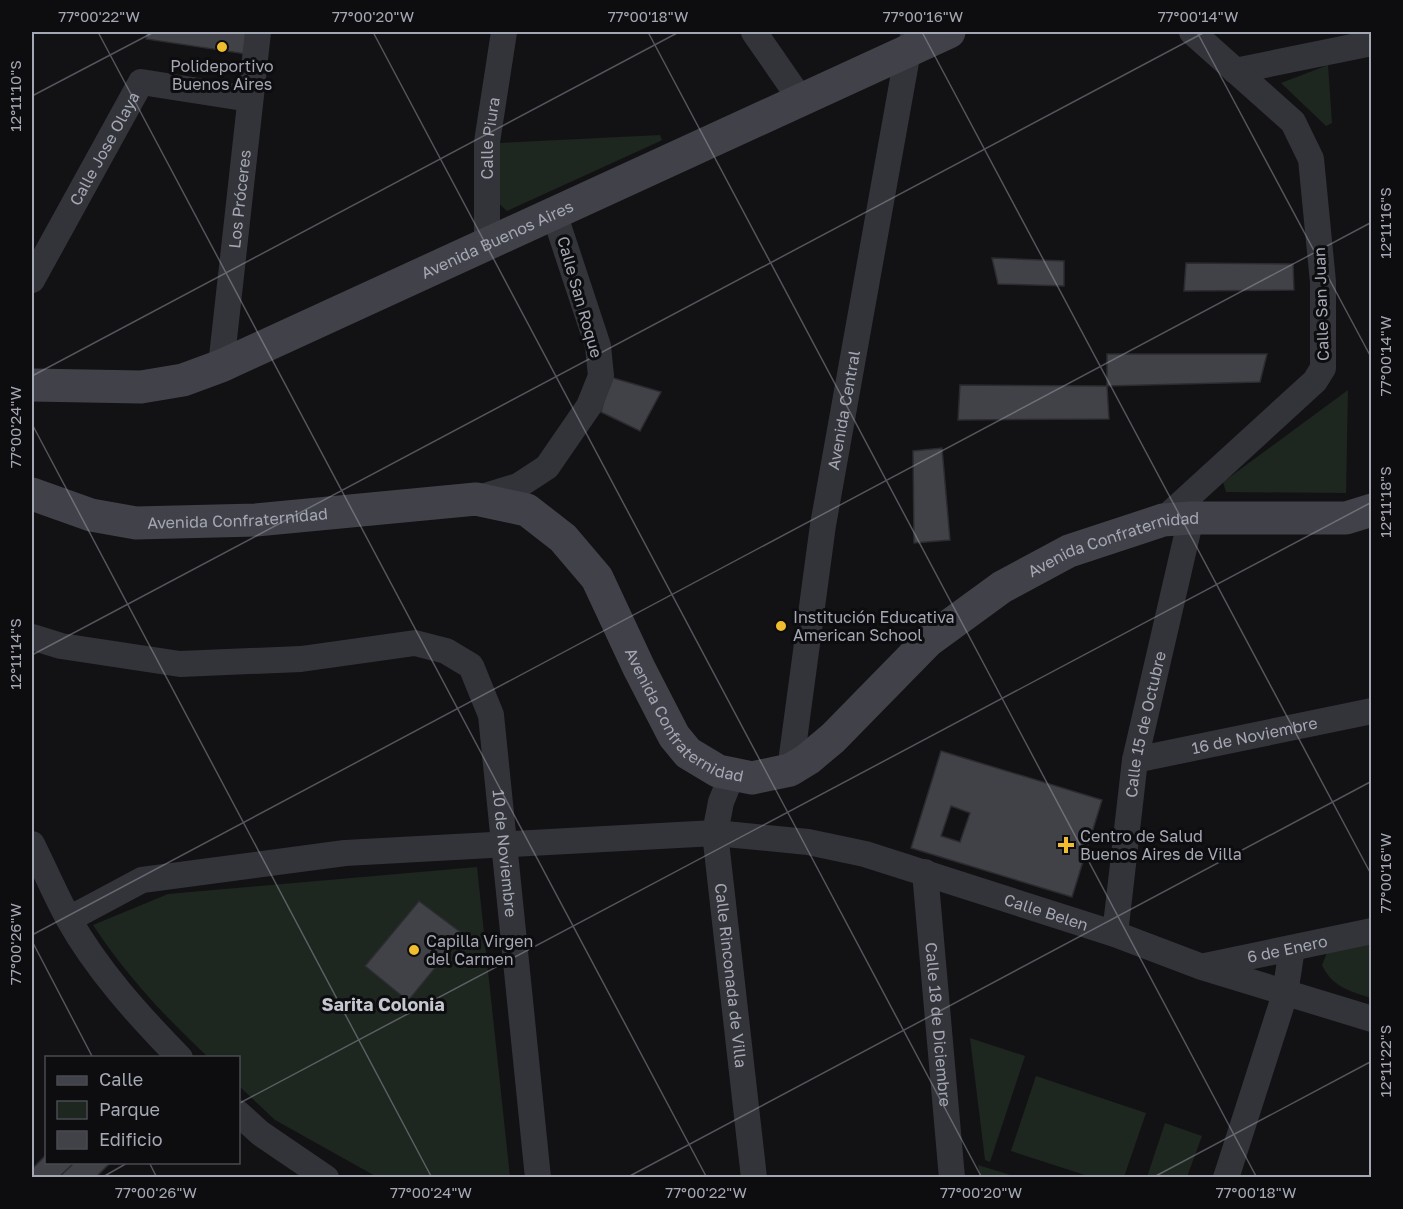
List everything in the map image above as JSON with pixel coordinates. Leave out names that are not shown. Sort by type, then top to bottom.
[{"type":"street","name":"Los Próceres","points":[[221,366],[258,32]]},
{"type":"street","name":"Calle Piura","points":[[487,244],[487,142],[504,32]]},
{"type":"street","points":[[754,32],[801,100]]},
{"type":"street","name":"Avenida Buenos Aires","points":[[32,385],[141,387],[183,380],[221,366],[801,100],[912,41],[949,32]]},
{"type":"street","name":"Calle San Juan","points":[[1177,519],[1315,381],[1323,368],[1323,282],[1311,159],[1293,122],[1192,32]]},
{"type":"street","name":"Avenida Central","points":[[790,770],[823,525],[912,41]]},
{"type":"street","points":[[1235,71],[1371,43]]},
{"type":"street","name":"Calle Jose Olaya","points":[[32,280],[141,81],[250,99]]},
{"type":"street","name":"Calle San Roque","points":[[476,499],[519,486],[547,467],[589,406],[601,376],[598,346],[554,213]]},
{"type":"street","name":"Avenida Confraternidad","points":[[32,494],[91,515],[136,523],[187,524],[476,499],[526,510],[563,538],[597,578],[674,736],[688,753],[706,766],[732,776],[752,778],[790,770],[808,759],[833,738],[928,641],[1002,586],[1069,551],[1177,519],[1346,518],[1371,510]]},
{"type":"street","name":"Calle 15 de Octubre","points":[[1114,934],[1135,759],[1177,519]]},
{"type":"street","name":"10 de Noviembre","points":[[32,637],[61,646],[180,664],[301,659],[415,643],[446,651],[471,666],[491,715],[502,844],[538,1178]]},
{"type":"street","name":"16 de Noviembre","points":[[1135,759],[1371,711]]},
{"type":"street","name":"Calle Rinconada de Villa","points":[[732,776],[721,802],[715,833],[754,1178]]},
{"type":"street","name":"Calle Belen","points":[[69,919],[142,880],[345,854],[715,833],[808,842],[865,854],[1114,934],[1202,967],[1371,1019]]},
{"type":"street","points":[[32,844],[69,919],[132,1008],[178,1056]]},
{"type":"street","name":"Calle 18 de Diciembre","points":[[925,872],[952,1178]]},
{"type":"street","name":"6 de Enero","points":[[1202,967],[1371,931]]},
{"type":"street","points":[[1226,1178],[1286,994],[1292,948]]},
{"type":"street","points":[[240,1115],[260,1133],[326,1178]]},
{"type":"green space","points":[[1328,65],[1332,123],[1326,126],[1281,83]]},
{"type":"green space","points":[[660,135],[662,140],[656,143],[507,211],[495,200],[500,143]]},
{"type":"green space","points":[[1348,390],[1346,493],[1226,492],[1223,482]]},
{"type":"green space","points":[[477,867],[510,1177],[377,1177],[275,1120],[240,1087],[240,1056],[207,1056],[146,994],[93,925],[168,894]]},
{"type":"green space","points":[[1371,934],[1371,998],[1336,983],[1322,965],[1328,950]]},
{"type":"green space","points":[[970,1038],[1025,1056],[990,1162],[985,1160]]},
{"type":"green space","points":[[1036,1076],[1146,1113],[1124,1177],[1091,1177],[1011,1151]]},
{"type":"green space","points":[[1165,1123],[1202,1136],[1187,1177],[1147,1177]]},
{"type":"green space","points":[[978,1165],[1017,1177],[980,1177]]},
{"type":"building","name":"Polideportivo Buenos Aires","points":[[148,32],[249,32],[246,54],[146,39]]},
{"type":"building","points":[[992,258],[1064,261],[1064,286],[998,284]]},
{"type":"building","points":[[1186,263],[1293,264],[1294,290],[1184,291]]},
{"type":"building","points":[[1107,354],[1267,354],[1260,382],[1107,386]]},
{"type":"building","points":[[610,377],[661,392],[640,431],[601,412]]},
{"type":"building","points":[[960,385],[1107,386],[1109,419],[958,420]]},
{"type":"building","points":[[942,448],[950,540],[914,543],[913,451]]},
{"type":"building","points":[[941,751],[1102,800],[1072,897],[911,848]],"holes":[[[951,806],[970,813],[960,842],[941,836]]]},
{"type":"building","name":"Capilla Virgen del Carmen","points":[[419,901],[463,934],[408,1001],[365,966]]},
{"type":"building","points":[[45,1156],[45,1164],[73,1164],[58,1178],[34,1178],[32,1169]]},
{"type":"building","points":[[73,1164],[109,1164],[95,1178],[58,1178]]},
{"type":"place","name":"Polideportivo Buenos Aires","points":[[222,47]]},
{"type":"place","name":"Institución Educativa American School","points":[[781,626]]},
{"type":"place","name":"Centro de Salud Buenos Aires de Villa","points":[[1066,845]]},
{"type":"place","name":"Capilla Virgen del Carmen","points":[[414,950]]},
{"type":"district","name":"Sarita Colonia","points":[[383,1004]]}]
